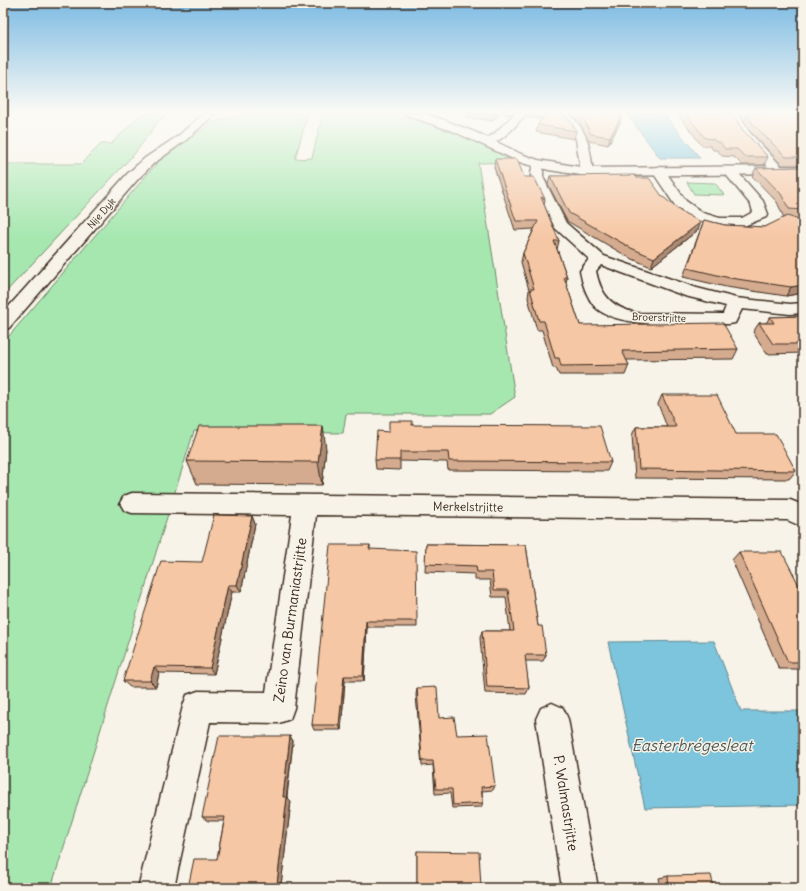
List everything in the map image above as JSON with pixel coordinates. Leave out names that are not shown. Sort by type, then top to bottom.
[{"type":"street","name":"Nije Dyk","points":[[3,324],[133,176],[158,155]]},
{"type":"street","points":[[513,155],[540,165],[587,172],[803,170]]},
{"type":"street","points":[[585,155],[587,172]]},
{"type":"street","points":[[763,155],[778,170]]},
{"type":"street","points":[[540,165],[537,169],[537,177],[560,225],[598,259],[691,292],[736,303],[803,308]]},
{"type":"street","points":[[658,171],[681,204],[698,216],[720,222],[744,222],[761,214],[758,204],[729,171]]},
{"type":"street","name":"Broerstrjitte","points":[[598,259],[588,271],[590,283],[602,304],[618,314],[636,318],[729,319],[736,303]]},
{"type":"street","name":"Merkelstrjitte","points":[[132,503],[790,510],[803,517]]},
{"type":"street","name":"Zeino van Burmaniastrjitte","points":[[156,888],[198,706],[279,708],[305,506]]},
{"type":"street","name":"P. Walmastrjitte","points":[[552,719],[580,888]]},
{"type":"green space","points":[[90,155],[134,155],[3,295],[3,164],[81,164]]},
{"type":"green space","points":[[165,155],[296,155],[295,159],[312,158],[313,155],[507,155],[524,162],[478,163],[515,397],[490,414],[346,414],[343,433],[194,431],[51,888],[3,888],[3,343]]},
{"type":"green space","points":[[687,182],[715,183],[724,195],[694,194]]},
{"type":"water","points":[[657,155],[697,155],[700,158],[660,158]]},
{"type":"water","name":"Easterbrégesleat","points":[[714,641],[741,711],[803,711],[803,805],[645,808],[608,642]]},
{"type":"building","points":[[743,155],[766,155],[768,157],[745,157]]},
{"type":"building","points":[[784,155],[803,155],[803,157],[786,157]]},
{"type":"building","points":[[495,159],[517,159],[524,177],[534,177],[545,199],[541,197],[559,241],[554,241],[567,277],[564,277],[580,325],[723,323],[738,349],[622,351],[629,365],[561,366],[559,358],[555,358],[544,321],[539,321],[530,289],[534,289],[523,253],[538,221],[516,221]]},
{"type":"building","points":[[803,167],[803,210],[789,209],[781,194],[756,168]]},
{"type":"building","points":[[635,175],[637,178],[649,178],[662,196],[680,211],[701,222],[654,258],[631,248],[569,213],[550,176]]},
{"type":"building","points":[[787,216],[803,221],[803,285],[791,287],[730,278],[687,268],[704,220],[725,225],[765,227]]},
{"type":"building","points":[[803,316],[803,344],[773,344],[759,323],[774,323],[770,317]]},
{"type":"building","points":[[662,395],[717,395],[736,434],[776,434],[796,471],[639,469],[636,427],[676,427]]},
{"type":"building","points":[[389,421],[412,421],[412,425],[600,426],[611,462],[449,461],[448,452],[400,452],[400,460],[375,460],[377,431],[389,432]]},
{"type":"building","points":[[199,426],[323,426],[318,462],[187,461]]},
{"type":"building","points":[[214,515],[252,516],[237,585],[228,585],[210,668],[154,667],[150,681],[123,681],[161,561],[202,562]]},
{"type":"building","points":[[426,544],[526,545],[538,626],[542,626],[546,655],[525,655],[529,688],[487,687],[482,631],[514,631],[508,590],[494,590],[492,572],[477,572],[476,566],[425,564]]},
{"type":"building","points":[[330,545],[370,545],[369,549],[416,551],[417,621],[366,621],[363,676],[344,676],[339,725],[312,725]]},
{"type":"building","points":[[739,552],[782,552],[803,593],[803,662],[788,662]]},
{"type":"building","points":[[437,687],[439,718],[454,717],[457,735],[488,734],[495,786],[481,787],[483,803],[453,805],[452,789],[436,789],[433,761],[422,761],[417,688]]},
{"type":"building","points":[[219,736],[290,736],[283,797],[287,797],[277,884],[249,884],[248,888],[188,888],[194,859],[217,859],[225,817],[202,817]]},
{"type":"building","points":[[417,851],[479,852],[481,887],[507,888],[417,888]]},
{"type":"building","points":[[711,875],[714,888],[669,888],[668,876]]}]
